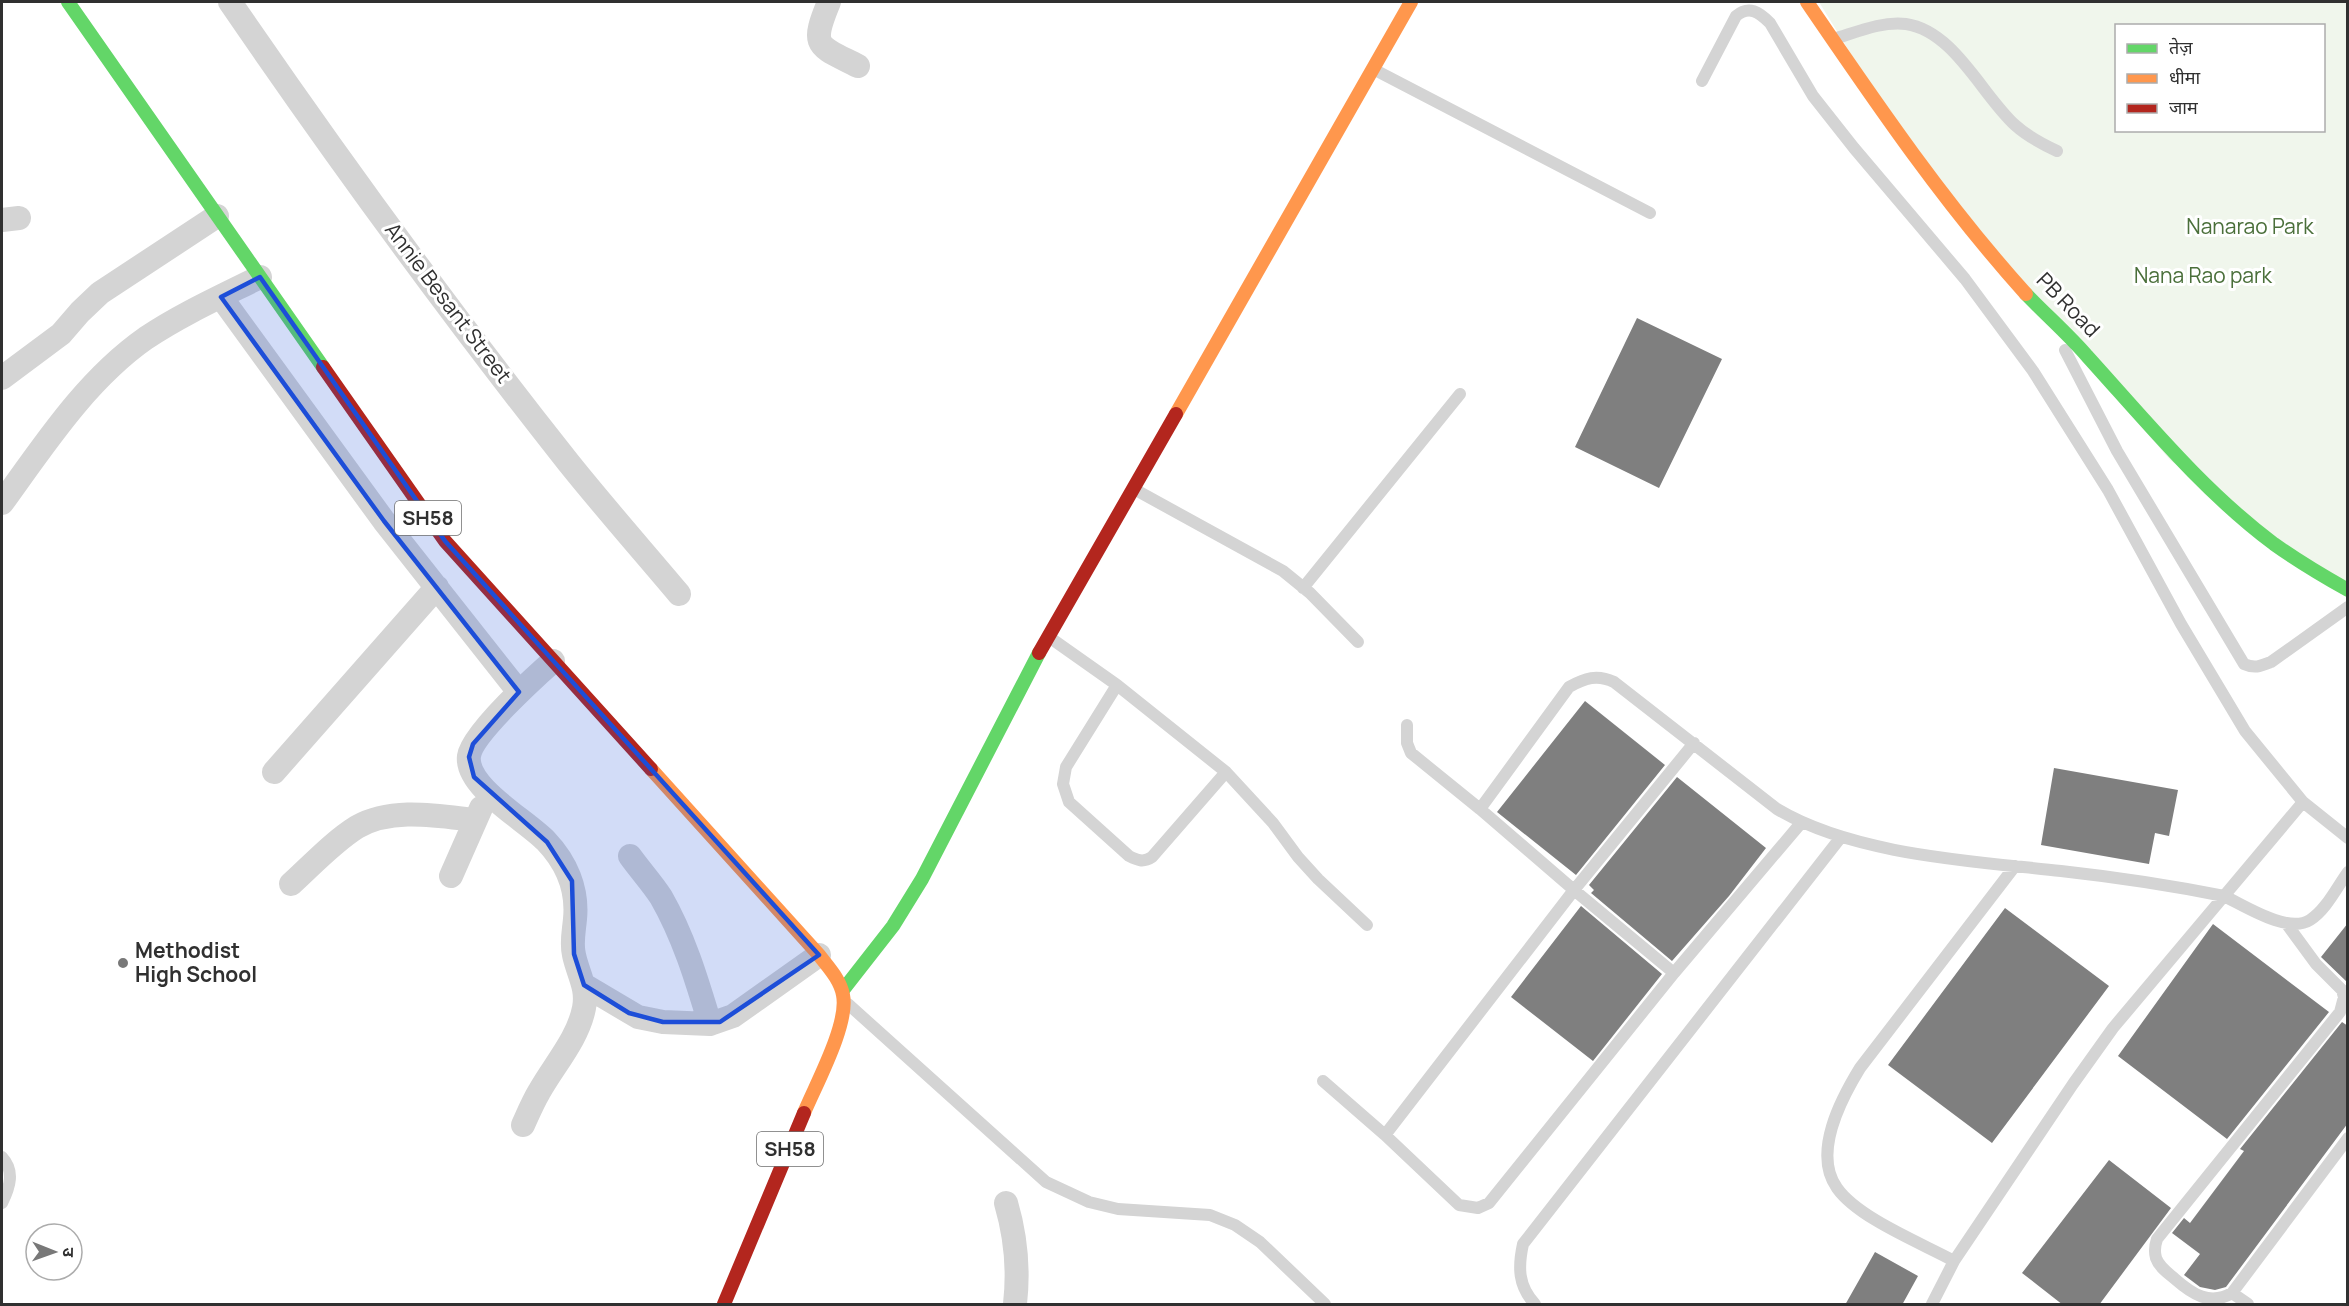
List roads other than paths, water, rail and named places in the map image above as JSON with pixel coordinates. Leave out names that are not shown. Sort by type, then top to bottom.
[{"type":"street","name":"SH58","points":[[68,2],[445,542],[819,955],[838,979],[844,996],[840,1027],[724,1305]]},
{"type":"street","name":"Annie Besant Street","points":[[230,2],[285,82],[468,332],[569,464],[680,594]]},
{"type":"street","points":[[829,2],[820,24],[819,43],[823,48],[858,66]]},
{"type":"street","points":[[844,996],[922,879],[1048,636],[1411,2]]},
{"type":"street","name":"PB Road","points":[[1808,2],[1915,158],[2024,291],[2219,498],[2263,537],[2323,578],[2348,590]]},
{"type":"street","points":[[2,378],[61,334],[100,293],[217,216]]},
{"type":"street","points":[[2,503],[84,393],[114,364],[146,339],[260,277]]},
{"type":"street","points":[[221,297],[384,521],[519,692]]},
{"type":"street","points":[[274,772],[437,587]]},
{"type":"street","points":[[523,1125],[538,1093],[576,1030],[584,1008],[584,985],[574,954],[575,896],[572,880],[559,857],[547,842],[488,793],[474,777],[469,757],[473,744],[519,692],[553,661]]},
{"type":"street","points":[[451,876],[488,793]]},
{"type":"street","points":[[291,884],[358,827],[383,818],[403,815],[475,820]]},
{"type":"street","points":[[630,856],[660,896],[675,924],[690,958],[710,1024]]},
{"type":"street","points":[[584,985],[638,1017],[663,1022],[710,1024],[733,1016],[819,955]]},
{"type":"street","points":[[1006,1203],[1014,1232],[1017,1255],[1015,1305]]},
{"type":"lane","points":[[1702,81],[1736,16],[1743,10],[1752,10],[1762,15],[1770,23],[1813,96],[1965,279],[2033,371],[2108,490],[2192,643],[2239,721],[2303,802],[2346,835]]},
{"type":"lane","points":[[1833,39],[1883,25],[1905,24],[1928,31],[1946,45],[2014,125],[2040,143],[2058,151]]},
{"type":"lane","points":[[1374,70],[1650,213]]},
{"type":"lane","points":[[2046,314],[2117,451],[2244,664],[2259,667],[2271,662],[2348,607]]},
{"type":"lane","points":[[1303,588],[1460,394]]},
{"type":"lane","points":[[1133,488],[1283,571],[1358,642]]},
{"type":"lane","points":[[1048,636],[1117,685],[1226,772],[1273,823],[1298,857],[1318,879],[1367,925]]},
{"type":"lane","points":[[1480,809],[1569,687],[1585,678],[1595,677],[1614,682],[1777,809],[1801,824],[1841,837],[1908,851],[2142,881],[2223,896],[2286,923],[2296,924],[2312,919],[2348,872]]},
{"type":"lane","points":[[1117,685],[1066,766],[1064,784],[1070,802],[1129,856],[1138,861],[1146,861],[1152,857],[1226,772]]},
{"type":"lane","points":[[1407,725],[1407,743],[1411,753],[1674,973]]},
{"type":"lane","points":[[1385,1135],[1574,890],[1694,743]]},
{"type":"lane","points":[[1932,1305],[1954,1261],[2113,1028],[2303,802]]},
{"type":"lane","points":[[1323,1082],[1385,1135],[1459,1205],[1478,1208],[1489,1203],[1674,973],[1801,824]]},
{"type":"lane","points":[[1536,1305],[1523,1286],[1518,1264],[1523,1244],[1841,837]]},
{"type":"lane","points":[[1954,1261],[1872,1218],[1847,1200],[1836,1186],[1829,1166],[1828,1140],[1843,1096],[1860,1068],[2015,866]]},
{"type":"lane","points":[[2286,923],[2316,964],[2342,990],[2344,997],[2340,1012],[2157,1239],[2155,1247],[2158,1262],[2192,1295],[2212,1301],[2225,1299],[2232,1293],[2348,1138]]},
{"type":"lane","points":[[844,996],[1046,1182],[1089,1202],[1118,1209],[1209,1215],[1235,1226],[1260,1242],[1325,1305]]},
{"type":"lane","points":[[2,1157],[8,1163],[10,1180],[2,1203]]},
{"type":"lane","points":[[2232,1293],[2248,1305]]},
{"type":"place","name":"Methodist High School","points":[[123,963]]},
{"type":"park label","name":"Nanarao Park","points":[[2250,227]]},
{"type":"park label","name":"Nana Rao park","points":[[2203,276]]}]
